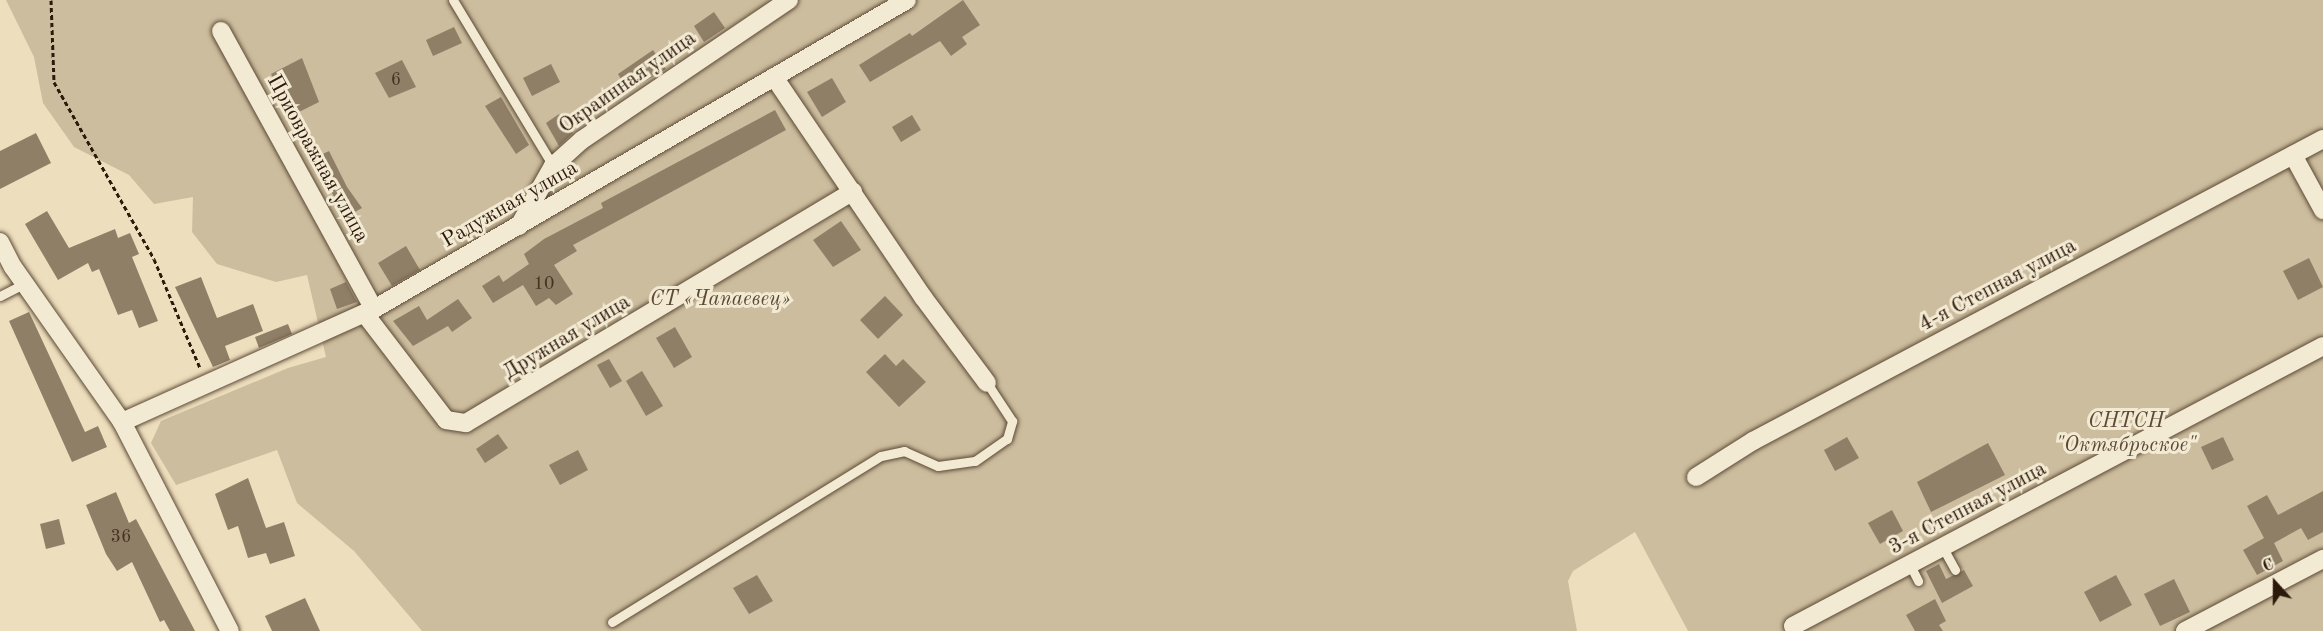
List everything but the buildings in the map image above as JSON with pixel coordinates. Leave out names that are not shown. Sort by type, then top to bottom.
[{"type":"street","name":"Окраинная улица","points":[[518,228],[553,166],[582,140],[789,0]]},
{"type":"street","name":"Радужная улица","points":[[122,422],[369,312],[518,228],[907,0]]},
{"type":"street","name":"Приовражная улица","points":[[221,31],[369,312]]},
{"type":"street","points":[[774,77],[923,297],[987,383]]},
{"type":"street","name":"4-я Степная улица","points":[[1696,477],[1753,441],[2323,139]]},
{"type":"street","points":[[2294,155],[2323,210]]},
{"type":"street","name":"Дружная улица","points":[[369,312],[446,420],[466,423],[853,191]]},
{"type":"street","points":[[0,242],[25,284],[122,422],[230,631]]},
{"type":"street","name":"3-я Степная улица","points":[[1793,626],[1914,573],[1943,548],[2323,346]]},
{"type":"street","points":[[2186,631],[2323,559]]},
{"type":"lane","points":[[453,0],[553,166]]},
{"type":"lane","points":[[0,296],[25,284]]},
{"type":"lane","points":[[612,622],[881,456],[904,451],[938,466],[975,461],[1006,439],[1012,421],[987,383]]},
{"type":"lane","points":[[1943,548],[1955,570]]},
{"type":"path","points":[[51,0],[54,82],[154,259],[207,386]]},
{"type":"green space","points":[[6,0],[2323,0],[2323,631],[1688,631],[1635,532],[1573,571],[1568,581],[1577,631],[422,631],[354,551],[297,503],[277,450],[176,485],[151,443],[161,421],[288,368],[326,357],[307,275],[276,282],[217,264],[192,232],[193,197],[154,204],[129,175],[74,147],[43,103],[34,57]]},
{"type":"park label","name":"СТ «Чапаевец»","points":[[720,300]]},
{"type":"park label","name":"СНТСН \"Октябрьское\"","points":[[2126,434]]}]
